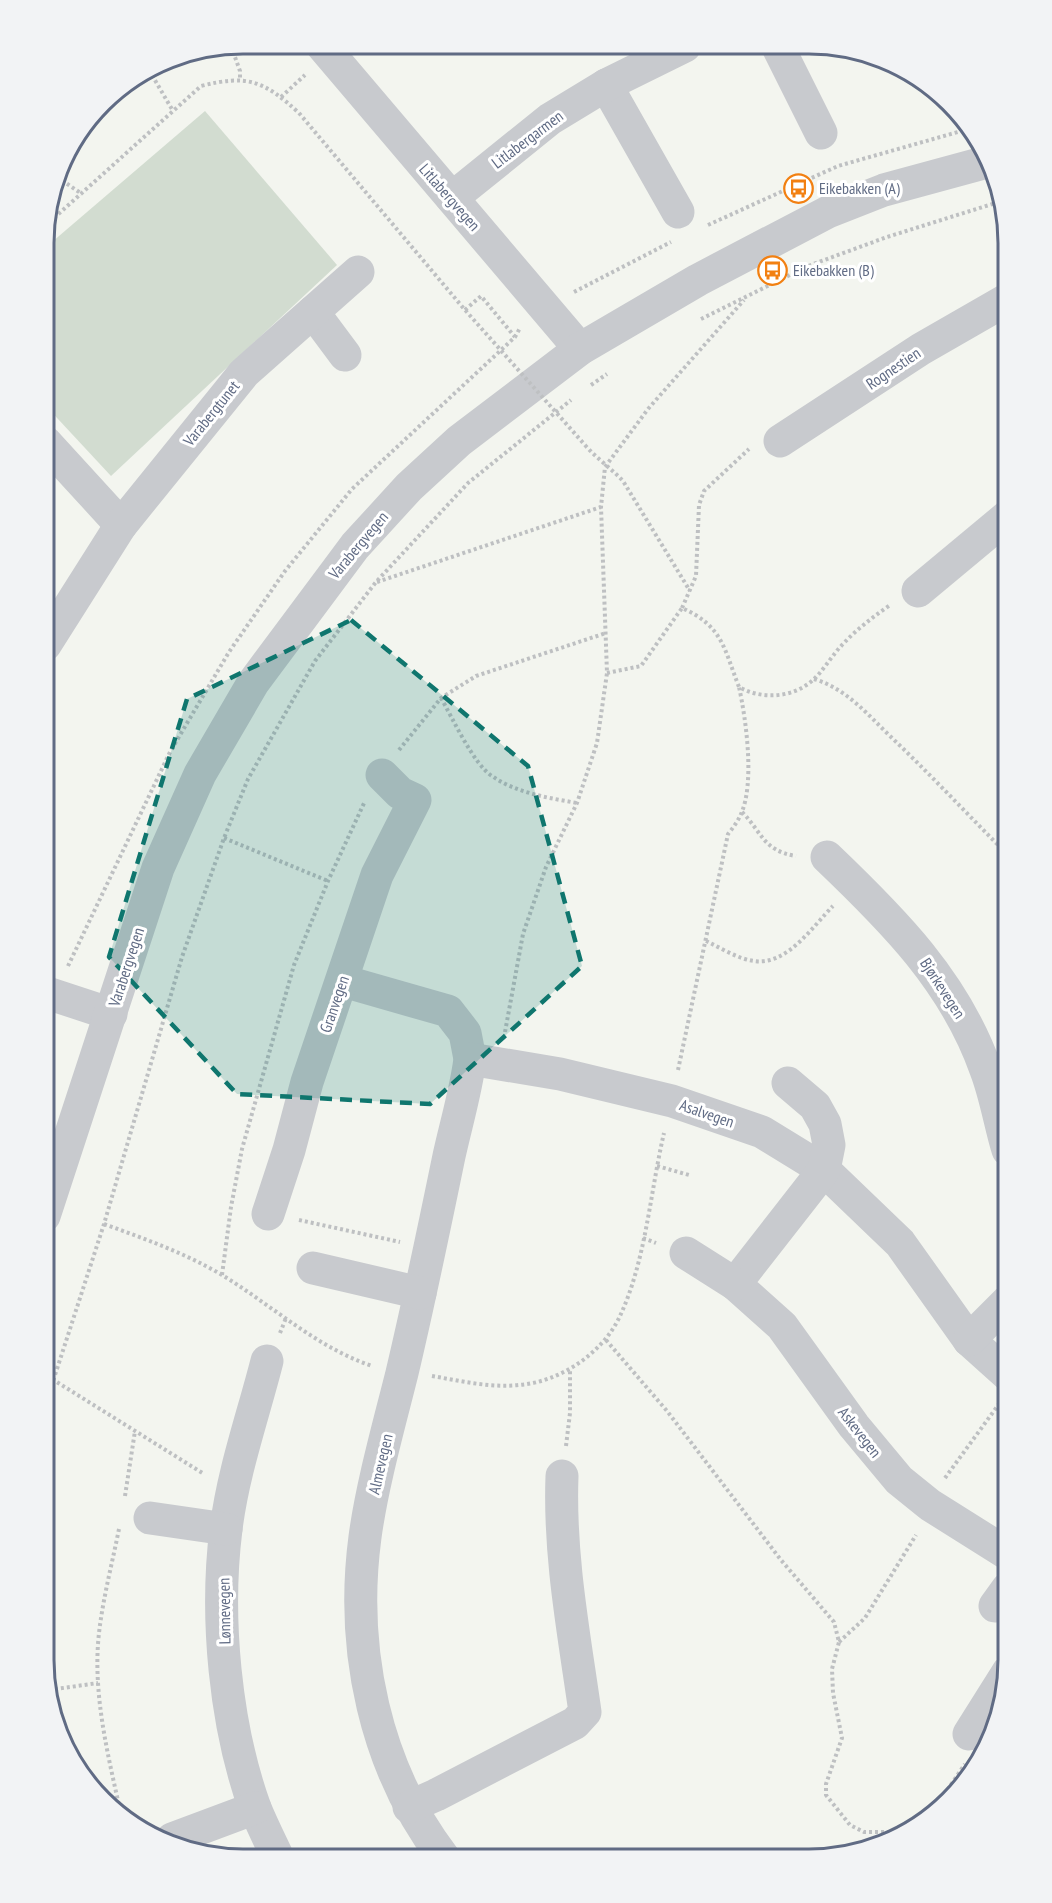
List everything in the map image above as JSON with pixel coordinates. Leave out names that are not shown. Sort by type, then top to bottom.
[{"type":"street","name":"Litlabergarmen","points":[[452,198],[550,119],[606,85],[668,54]]},
{"type":"street","points":[[782,54],[821,133]]},
{"type":"street","name":"Litlabergvegen","points":[[315,57],[452,198],[580,349]]},
{"type":"street","points":[[606,85],[685,227]]},
{"type":"street","name":"Varabergvegen","points":[[54,1186],[158,868],[200,774],[253,683],[355,546],[409,487],[459,441],[580,349],[698,280],[828,212],[884,190],[981,164]]},
{"type":"street","name":"Varabergtunet","points":[[54,631],[121,525],[244,373],[358,272]]},
{"type":"street","name":"Rognestien","points":[[780,441],[921,349],[998,304]]},
{"type":"street","points":[[313,312],[345,355]]},
{"type":"street","points":[[54,452],[121,525]]},
{"type":"street","points":[[918,591],[998,524]]},
{"type":"street","name":"Granvegen","points":[[268,1214],[289,1150],[307,1082],[377,876],[416,800],[399,793],[382,775]]},
{"type":"street","name":"Bjørkevegen","points":[[826,857],[854,882],[918,950],[951,995],[987,1073],[998,1113]]},
{"type":"street","points":[[343,981],[448,1011],[484,1060]]},
{"type":"street","points":[[54,995],[111,1014]]},
{"type":"street","name":"Asalvegen","points":[[484,1060],[672,1101],[762,1132],[824,1170],[900,1243],[969,1340],[998,1366]]},
{"type":"street","name":"Almevegen","points":[[455,1849],[409,1807],[385,1747],[369,1695],[362,1643],[361,1600],[365,1536],[417,1374],[420,1293],[484,1060]]},
{"type":"street","points":[[735,1284],[824,1170],[829,1145],[825,1124],[815,1106],[788,1083]]},
{"type":"street","name":"Askevegen","points":[[686,1253],[735,1284],[782,1326],[854,1426],[899,1480],[930,1505],[998,1548]]},
{"type":"street","points":[[313,1268],[420,1293]]},
{"type":"street","points":[[969,1340],[998,1311]]},
{"type":"street","name":"Lønnevegen","points":[[267,1361],[233,1492],[226,1529],[223,1605],[233,1728],[255,1808],[274,1849]]},
{"type":"street","points":[[409,1807],[575,1723],[585,1712],[560,1519],[562,1476]]},
{"type":"street","points":[[131,1516],[226,1529]]},
{"type":"street","points":[[969,1734],[995,1693]]},
{"type":"street","points":[[177,1837],[255,1808]]},
{"type":"path","points":[[234,55],[240,71],[240,79]]},
{"type":"path","points":[[281,97],[315,57]]},
{"type":"path","points":[[153,76],[173,111]]},
{"type":"path","points":[[56,216],[201,86],[231,78],[240,79],[259,84],[281,97],[299,113],[465,310],[585,445],[605,467],[614,471],[623,481],[691,592]]},
{"type":"path","points":[[564,295],[585,289],[685,227],[838,166],[961,131]]},
{"type":"path","points":[[64,182],[82,194]]},
{"type":"path","points":[[693,322],[744,300],[808,266],[887,237],[994,204]]},
{"type":"path","points":[[465,310],[481,296],[515,337]]},
{"type":"path","points":[[484,1060],[546,867],[577,804],[597,743],[607,673],[601,507],[605,467],[648,409],[744,300]]},
{"type":"path","points":[[585,389],[614,369]]},
{"type":"path","points":[[54,1373],[104,1224],[182,957],[224,838],[248,780],[315,661],[376,582],[468,483],[576,396]]},
{"type":"path","points":[[607,673],[641,666],[691,592],[698,558],[699,505],[704,491],[756,442],[780,441]]},
{"type":"path","points":[[376,582],[601,507]]},
{"type":"path","points":[[739,687],[759,695],[775,696],[790,693],[814,679],[844,643],[870,619],[897,600],[918,591]]},
{"type":"path","points":[[104,1224],[176,1251],[222,1275],[324,1346],[355,1360],[417,1374],[492,1386],[520,1385],[570,1369],[606,1340],[620,1316],[634,1275],[729,834],[742,812],[748,745],[739,687],[717,632],[699,616],[682,608]]},
{"type":"path","points":[[814,679],[838,688],[852,699],[927,771],[998,845]]},
{"type":"path","points":[[441,698],[469,747],[490,776],[536,795],[577,804]]},
{"type":"path","points":[[742,812],[750,820],[760,838],[784,854],[811,858],[826,857]]},
{"type":"path","points":[[224,838],[328,881]]},
{"type":"path","points":[[706,941],[753,961],[767,962],[782,957],[854,882]]},
{"type":"path","points":[[657,1166],[688,1175]]},
{"type":"path","points":[[231,1207],[401,1242]]},
{"type":"path","points":[[222,1275],[229,1223]]},
{"type":"path","points":[[606,1340],[667,1411],[781,1560],[834,1622],[839,1642],[832,1670],[833,1694],[842,1738],[826,1784],[826,1795],[850,1826],[864,1832],[888,1832]]},
{"type":"path","points":[[417,1374],[434,1366]]},
{"type":"path","points":[[562,1476],[570,1413],[570,1369]]},
{"type":"path","points":[[417,1374],[430,1387]]},
{"type":"path","points":[[54,1380],[233,1492]]},
{"type":"path","points":[[118,1802],[104,1733],[98,1683],[99,1635],[131,1516],[135,1431]]},
{"type":"path","points":[[57,1689],[98,1683]]},
{"type":"path","points":[[940,1797],[963,1768],[969,1734]]},
{"type":"highlighted area","points":[[351,620],[528,766],[582,966],[430,1104],[237,1094],[109,957],[187,699]]},
{"type":"shaded area","points":[[205,111],[337,265],[111,476],[54,415],[54,240]]},
{"type":"place","name":"Eikebakken (A)","points":[[798,188]]},
{"type":"place","name":"Eikebakken (B)","points":[[772,270]]}]
